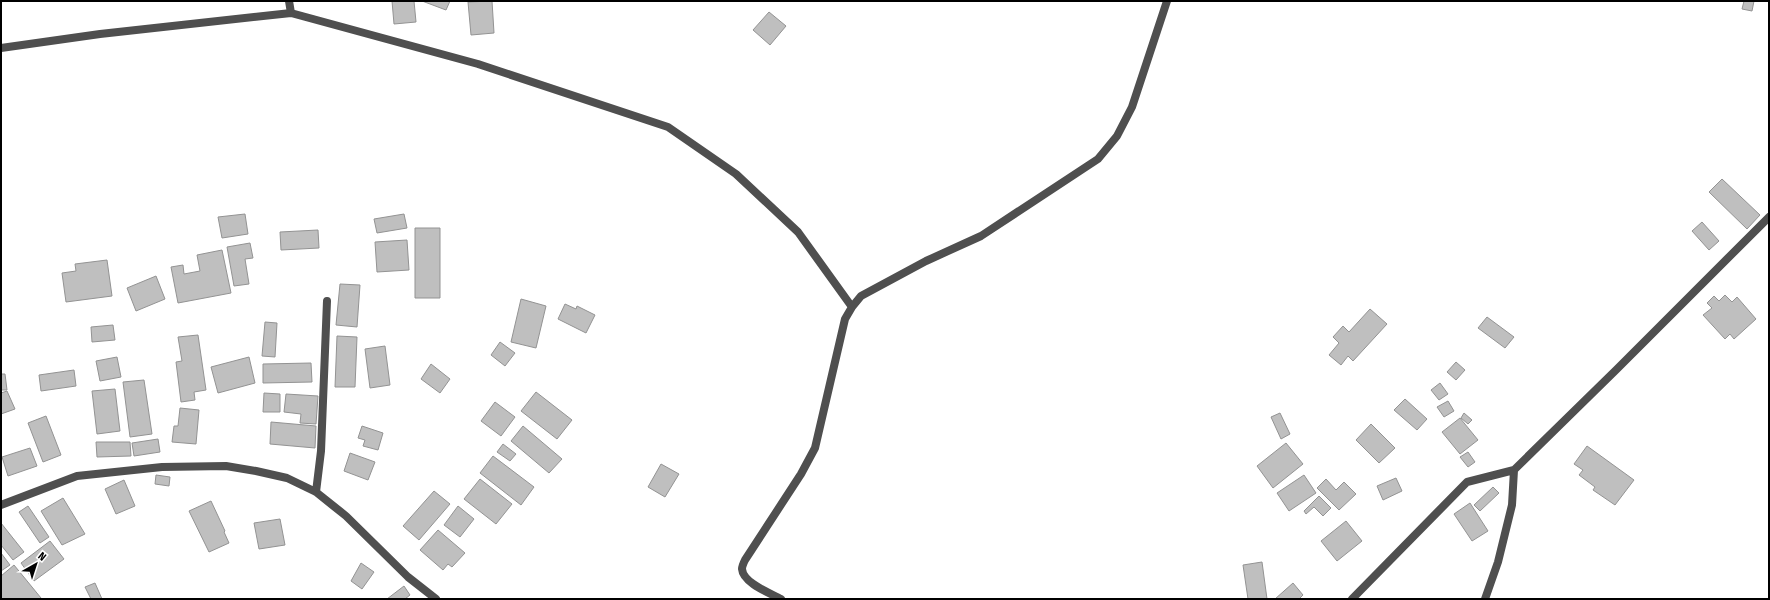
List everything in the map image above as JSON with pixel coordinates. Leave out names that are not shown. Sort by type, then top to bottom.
[{"type":"street","points":[[289,1],[291,13]]},
{"type":"street","points":[[781,599],[753,585],[744,577],[742,569],[744,560],[801,474],[815,448],[845,319],[852,307],[860,296],[926,261],[982,236],[1098,159],[1120,130],[1132,106],[1167,1]]},
{"type":"street","points":[[1,48],[100,34],[291,13],[478,64],[668,127],[736,174],[798,232],[852,307]]},
{"type":"street","points":[[1352,599],[1467,482],[1514,470],[1769,217]]},
{"type":"street","points":[[316,492],[321,451],[328,301]]},
{"type":"street","points":[[1,505],[77,476],[162,467],[226,466],[287,478],[316,492],[346,516],[408,577],[436,599]]},
{"type":"street","points":[[1485,599],[1498,562],[1512,505],[1514,470]]},
{"type":"building","points":[[392,1],[414,1],[416,22],[394,24]]},
{"type":"building","points":[[422,1],[450,1],[446,10]]},
{"type":"building","points":[[492,1],[494,33],[471,35],[468,2]]},
{"type":"building","points":[[1744,1],[1754,1],[1752,11],[1742,9]]},
{"type":"building","points":[[769,12],[786,26],[770,45],[753,30]]},
{"type":"building","points":[[1722,179],[1760,215],[1747,229],[1709,192]]},
{"type":"building","points":[[245,214],[248,234],[222,238],[218,217]]},
{"type":"building","points":[[404,214],[407,228],[377,233],[374,219]]},
{"type":"building","points":[[1702,222],[1719,241],[1709,250],[1692,231]]},
{"type":"building","points":[[415,228],[440,228],[440,298],[415,298]]},
{"type":"building","points":[[318,230],[319,248],[281,250],[280,232]]},
{"type":"building","points":[[407,240],[409,270],[377,272],[375,242]]},
{"type":"building","points":[[250,243],[253,258],[245,259],[249,284],[234,286],[227,247]]},
{"type":"building","points":[[222,250],[231,293],[178,303],[171,267],[183,265],[184,274],[200,271],[197,255]]},
{"type":"building","points":[[107,260],[112,296],[66,302],[62,273],[76,271],[75,264]]},
{"type":"building","points":[[156,276],[165,299],[136,311],[127,288]]},
{"type":"building","points":[[340,284],[360,285],[357,327],[336,325]]},
{"type":"building","points":[[1725,295],[1732,302],[1737,297],[1756,319],[1734,339],[1730,334],[1725,339],[1703,315],[1712,308],[1707,303],[1714,296],[1719,301]]},
{"type":"building","points":[[521,299],[546,306],[536,348],[511,342]]},
{"type":"building","points":[[565,304],[576,309],[577,306],[595,315],[586,333],[558,319]]},
{"type":"building","points":[[1370,309],[1387,324],[1353,361],[1348,356],[1341,365],[1329,355],[1339,343],[1333,337],[1343,326],[1349,332]]},
{"type":"building","points":[[1487,317],[1514,337],[1505,348],[1478,328]]},
{"type":"building","points":[[265,322],[277,323],[275,357],[262,356]]},
{"type":"building","points":[[113,325],[115,340],[92,342],[91,327]]},
{"type":"building","points":[[198,335],[206,390],[194,392],[195,400],[181,402],[176,362],[182,361],[178,337]]},
{"type":"building","points":[[337,336],[357,337],[355,387],[335,387]]},
{"type":"building","points":[[500,342],[515,353],[505,366],[491,355]]},
{"type":"building","points":[[385,346],[390,385],[370,388],[365,349]]},
{"type":"building","points":[[117,357],[121,377],[100,381],[96,361]]},
{"type":"building","points":[[249,357],[255,383],[218,393],[211,367]]},
{"type":"building","points":[[1456,362],[1465,370],[1456,380],[1447,372]]},
{"type":"building","points":[[311,363],[312,382],[263,383],[263,364]]},
{"type":"building","points":[[431,364],[450,379],[440,393],[421,379]]},
{"type":"building","points":[[74,370],[76,386],[41,391],[39,375]]},
{"type":"building","points":[[1,374],[5,374],[7,390],[1,390]]},
{"type":"building","points":[[144,380],[152,434],[130,437],[123,382]]},
{"type":"building","points":[[1440,383],[1448,394],[1439,400],[1431,390]]},
{"type":"building","points":[[115,389],[120,431],[97,434],[92,391]]},
{"type":"building","points":[[7,391],[15,409],[1,414],[1,393]]},
{"type":"building","points":[[536,392],[572,420],[557,439],[521,411]]},
{"type":"building","points":[[264,393],[280,394],[280,412],[263,412]]},
{"type":"building","points":[[286,394],[318,396],[316,424],[300,423],[301,414],[284,412]]},
{"type":"building","points":[[1405,399],[1427,419],[1417,430],[1394,410]]},
{"type":"building","points":[[1448,401],[1454,411],[1444,417],[1437,407]]},
{"type":"building","points":[[495,402],[515,417],[501,436],[481,421]]},
{"type":"building","points":[[180,408],[199,410],[196,444],[172,442],[174,426],[178,426]]},
{"type":"building","points":[[1280,413],[1290,434],[1281,439],[1271,417]]},
{"type":"building","points":[[1464,413],[1472,420],[1468,424],[1461,418]]},
{"type":"building","points":[[46,416],[61,455],[43,462],[28,423]]},
{"type":"building","points":[[1460,418],[1478,440],[1460,454],[1442,432]]},
{"type":"building","points":[[271,422],[316,426],[315,448],[270,444]]},
{"type":"building","points":[[1371,424],[1395,448],[1379,463],[1356,440]]},
{"type":"building","points":[[362,426],[383,433],[378,450],[363,446],[365,440],[358,438]]},
{"type":"building","points":[[523,426],[562,459],[549,473],[511,441]]},
{"type":"building","points":[[158,439],[160,452],[134,456],[132,443]]},
{"type":"building","points":[[96,442],[130,442],[131,456],[97,457]]},
{"type":"building","points":[[1286,443],[1303,464],[1273,488],[1257,466]]},
{"type":"building","points":[[503,444],[516,454],[510,461],[497,452]]},
{"type":"building","points":[[1587,446],[1634,480],[1615,505],[1593,490],[1595,487],[1579,475],[1583,470],[1574,464]]},
{"type":"building","points":[[30,448],[37,466],[8,476],[2,457]]},
{"type":"building","points":[[1468,452],[1475,462],[1468,467],[1460,457]]},
{"type":"building","points":[[350,453],[375,462],[368,480],[344,471]]},
{"type":"building","points":[[493,456],[534,487],[521,505],[480,473]]},
{"type":"building","points":[[661,464],[679,474],[665,497],[648,487]]},
{"type":"building","points":[[156,475],[170,477],[169,486],[155,484]]},
{"type":"building","points":[[1304,475],[1316,493],[1289,511],[1277,493]]},
{"type":"building","points":[[1396,478],[1402,491],[1383,500],[1377,486]]},
{"type":"building","points":[[480,479],[512,504],[496,524],[464,499]]},
{"type":"building","points":[[1326,479],[1336,490],[1344,482],[1356,494],[1339,510],[1317,488]]},
{"type":"building","points":[[124,480],[135,506],[116,514],[105,489]]},
{"type":"building","points":[[1493,487],[1499,493],[1480,511],[1474,505]]},
{"type":"building","points":[[434,491],[450,504],[419,540],[403,526]]},
{"type":"building","points":[[1319,496],[1331,508],[1323,516],[1314,507],[1306,514],[1304,511]]},
{"type":"building","points":[[63,498],[85,534],[62,545],[41,511]]},
{"type":"building","points":[[211,501],[229,543],[209,552],[189,511]]},
{"type":"building","points":[[1470,503],[1488,531],[1472,541],[1454,514]]},
{"type":"building","points":[[28,506],[49,537],[40,543],[19,512]]},
{"type":"building","points":[[458,506],[474,519],[460,537],[444,525]]},
{"type":"building","points":[[280,519],[285,545],[259,549],[254,523]]},
{"type":"building","points":[[1346,521],[1362,541],[1337,561],[1321,541]]},
{"type":"building","points":[[1,523],[24,552],[13,560],[1,545]]},
{"type":"building","points":[[438,530],[465,553],[452,567],[448,564],[443,570],[420,550]]},
{"type":"building","points":[[50,541],[64,559],[34,581],[21,563]]},
{"type":"building","points":[[1,553],[10,565],[1,571]]},
{"type":"building","points":[[1262,562],[1267,599],[1248,599],[1243,565]]},
{"type":"building","points":[[361,563],[374,572],[362,589],[351,581]]},
{"type":"building","points":[[14,565],[41,598],[1,599],[1,576]]},
{"type":"building","points":[[95,583],[102,599],[91,599],[85,587]]},
{"type":"building","points":[[1293,583],[1303,595],[1299,599],[1275,599]]},
{"type":"building","points":[[404,586],[410,595],[405,599],[387,599]]}]
